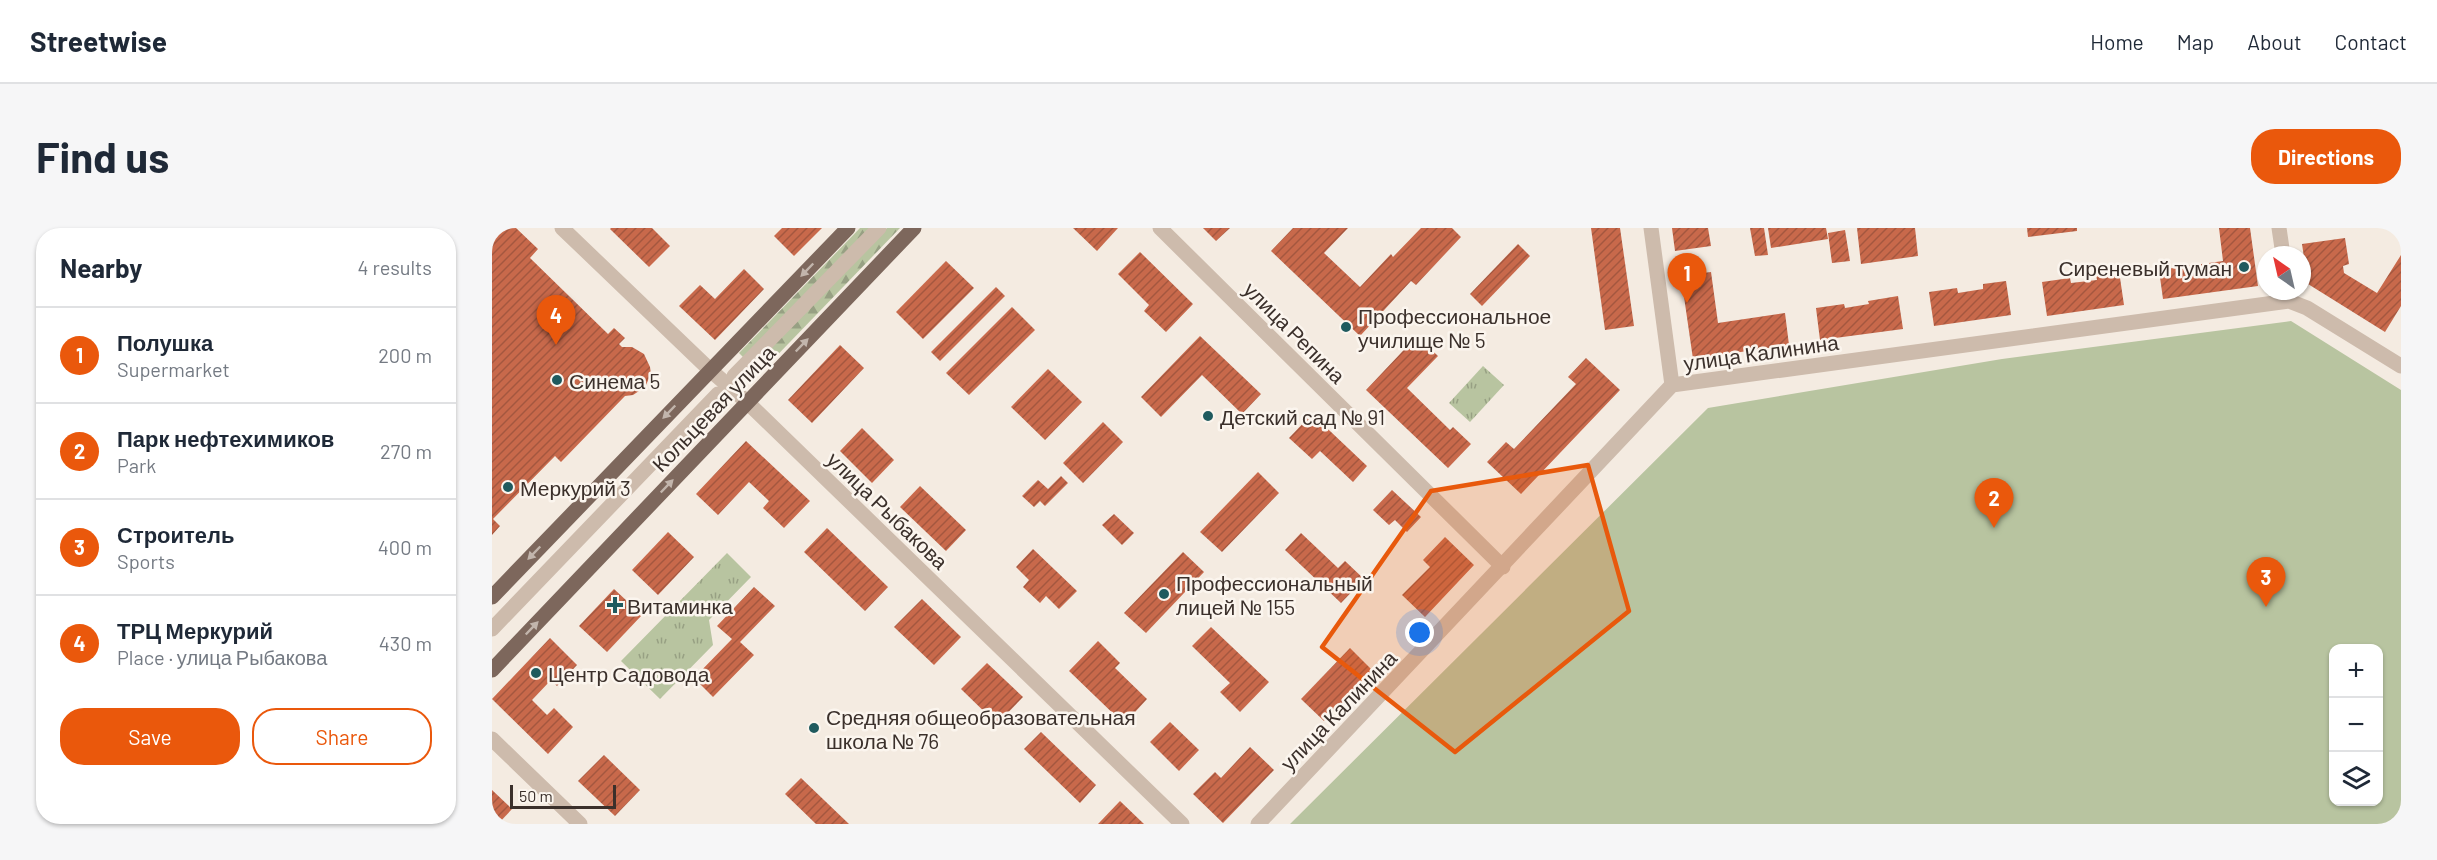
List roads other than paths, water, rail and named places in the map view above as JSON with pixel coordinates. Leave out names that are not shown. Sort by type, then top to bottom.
[{"type":"main road","name":"Кольцевая улица","points":[[492,597],[709,369],[848,228]]},
{"type":"main road","name":"Кольцевая улица","points":[[492,670],[914,228]]},
{"type":"street","name":"улица Рыбакова","points":[[562,228],[709,369],[747,402],[1182,824]]},
{"type":"street","points":[[734,376],[879,228]]},
{"type":"street","name":"улица Репина","points":[[1160,228],[1503,567]]},
{"type":"street","points":[[1651,228],[1672,385]]},
{"type":"street","points":[[2279,228],[2282,246]]},
{"type":"street","name":"улица Калинина","points":[[1258,824],[1503,567],[1672,385],[2260,300]]},
{"type":"street","name":"улица Калинина","points":[[2294,300],[2401,366]]},
{"type":"street","points":[[492,629],[718,394]]},
{"type":"street","points":[[492,739],[580,824]]},
{"type":"place","name":"Сиреневый туман","points":[[2244,267]]},
{"type":"place","name":"Полушка","points":[[1687,303]]},
{"type":"place","name":"Профессиональное училище № 5","points":[[1346,327]]},
{"type":"place","name":"ТРЦ Меркурий","points":[[556,345]]},
{"type":"place","name":"Синема 5","points":[[557,380]]},
{"type":"place","name":"Детский сад № 91","points":[[1208,416]]},
{"type":"place","name":"Меркурий 3","points":[[508,487]]},
{"type":"place","name":"Парк нефтехимиков","points":[[1994,528]]},
{"type":"place","name":"Профессиональный лицей № 155","points":[[1164,594]]},
{"type":"place","name":"Витаминка","points":[[615,605]]},
{"type":"place","name":"Строитель","points":[[2266,607]]},
{"type":"place","name":"Центр Садовода","points":[[536,673]]},
{"type":"place","name":"Средняя общеобразовательная школа № 76","points":[[814,728]]}]
